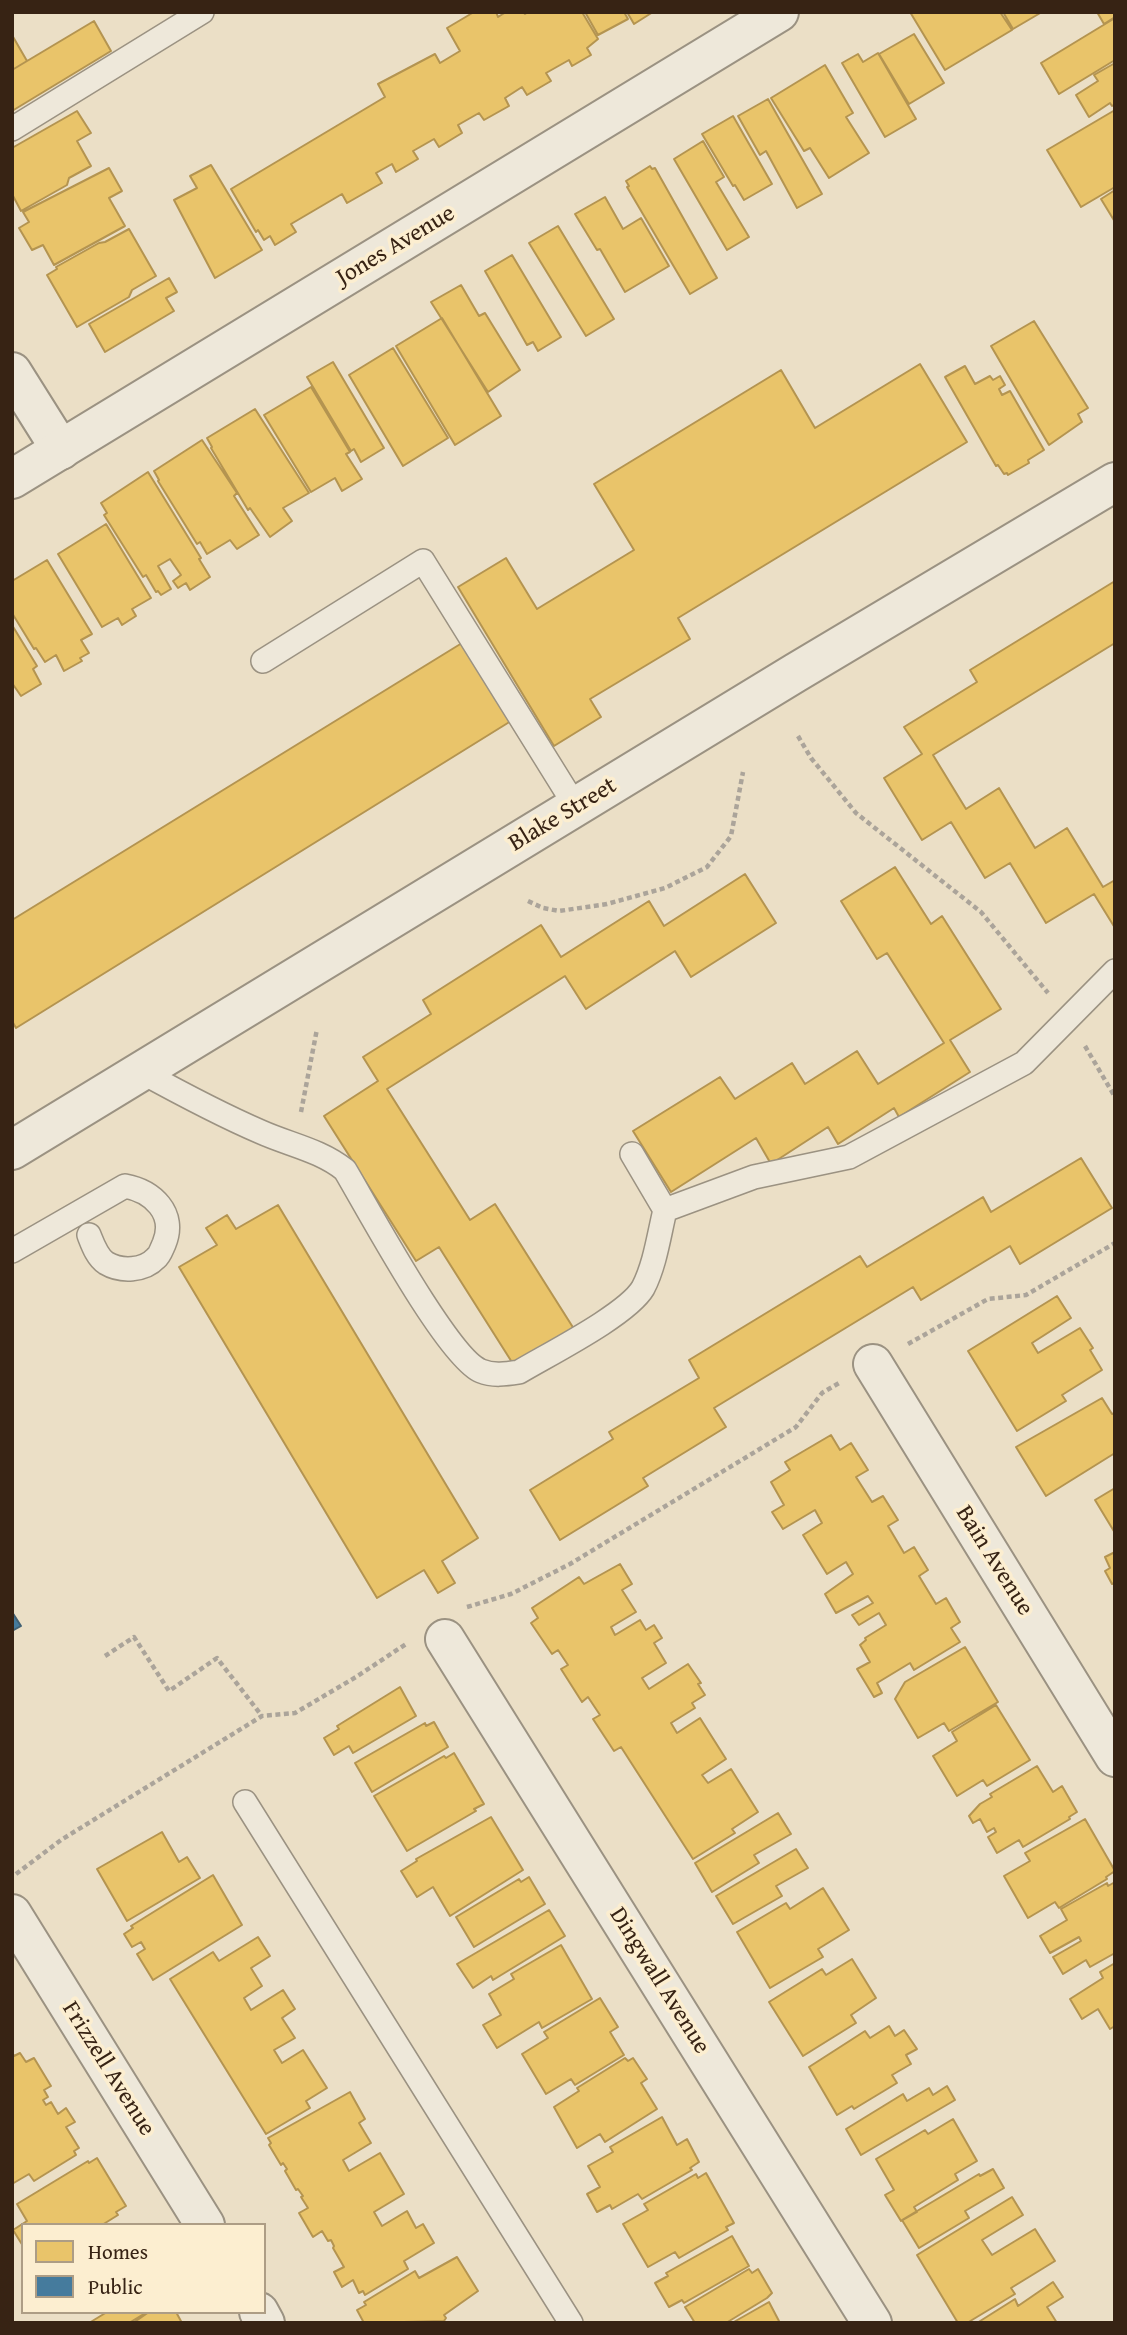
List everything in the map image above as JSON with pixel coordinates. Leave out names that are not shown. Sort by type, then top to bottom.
[{"type":"street","name":"Jones Avenue","points":[[12,479],[779,12]]},
{"type":"street","points":[[12,372],[61,450]]},
{"type":"street","name":"Blake Street","points":[[12,1150],[1115,482]]},
{"type":"street","name":"Bain Avenue","points":[[873,1364],[1115,1758]]},
{"type":"street","name":"Dingwall Avenue","points":[[445,1639],[872,2323]]},
{"type":"street","name":"Frizzell Avenue","points":[[12,1914],[204,2223]]},
{"type":"lane","points":[[12,129],[202,12]]},
{"type":"lane","points":[[263,661],[423,561],[576,807]]},
{"type":"lane","points":[[665,1210],[754,1177],[849,1157],[1024,1063],[1115,971]]},
{"type":"lane","points":[[140,1071],[197,1103],[264,1134],[331,1159],[345,1170],[442,1331],[467,1362],[480,1371],[499,1374],[519,1372],[627,1307],[642,1288],[665,1210],[632,1154]]},
{"type":"lane","points":[[12,1251],[125,1186],[152,1196],[162,1206],[167,1221],[166,1238],[158,1257],[141,1268],[123,1269],[105,1262],[95,1251],[89,1235]]},
{"type":"lane","points":[[245,1802],[571,2323]]},
{"type":"path","points":[[798,736],[811,758],[856,813],[981,912],[1068,1017],[1115,1097]]},
{"type":"path","points":[[528,901],[559,911],[607,904],[665,888],[707,867],[731,836],[743,772]]},
{"type":"path","points":[[293,1143],[306,1094],[317,1029]]},
{"type":"path","points":[[873,1364],[988,1299],[1026,1295],[1115,1243]]},
{"type":"path","points":[[105,1656],[134,1637],[169,1691],[217,1658],[261,1716]]},
{"type":"building: Homes","points":[[474,12],[496,12],[498,17],[506,12],[582,12],[598,39],[587,48],[591,55],[572,66],[569,60],[546,73],[551,81],[527,95],[522,87],[505,98],[509,106],[484,120],[479,113],[458,125],[462,133],[439,147],[434,139],[413,151],[418,159],[396,172],[392,164],[376,173],[382,183],[347,203],[342,194],[291,224],[296,232],[275,245],[270,236],[264,240],[258,230],[256,232],[231,189],[385,97],[378,84],[435,54],[440,63],[460,51],[447,28]]},
{"type":"building: Homes","points":[[585,12],[624,12],[628,19],[598,35]]},
{"type":"building: Homes","points":[[627,12],[653,12],[634,24]]},
{"type":"building: Homes","points":[[910,12],[1000,12],[1012,30],[945,70]]},
{"type":"building: Homes","points":[[1003,12],[1042,12],[1013,29]]},
{"type":"building: Homes","points":[[1097,12],[1115,12],[1115,17],[1104,24]]},
{"type":"building: Homes","points":[[1115,18],[1115,60],[1059,94],[1041,63]]},
{"type":"building: Homes","points":[[94,21],[111,51],[12,111],[12,70]]},
{"type":"building: Homes","points":[[914,34],[944,83],[909,104],[879,54]]},
{"type":"building: Homes","points":[[12,35],[27,61],[12,70]]},
{"type":"building: Homes","points":[[878,53],[916,119],[885,137],[842,63],[858,54],[863,62]]},
{"type":"building: Homes","points":[[1115,63],[1115,104],[1112,106],[1110,103],[1089,117],[1076,95],[1098,81],[1094,75]]},
{"type":"building: Homes","points":[[825,65],[853,113],[846,117],[869,153],[829,178],[810,148],[804,151],[771,98]]},
{"type":"building: Homes","points":[[768,99],[822,194],[797,208],[766,151],[760,155],[738,116]]},
{"type":"building: Homes","points":[[1115,110],[1115,187],[1081,207],[1047,150]]},
{"type":"building: Homes","points":[[77,111],[91,133],[77,141],[91,166],[69,178],[67,185],[21,211],[12,194],[12,148]]},
{"type":"building: Homes","points":[[733,116],[772,184],[744,200],[702,134]]},
{"type":"building: Homes","points":[[703,141],[724,177],[716,182],[749,237],[727,250],[674,159]]},
{"type":"building: Homes","points":[[211,165],[262,250],[215,278],[174,200],[197,188],[190,176]]},
{"type":"building: Homes","points":[[650,166],[655,168],[717,278],[690,294],[627,187],[629,186],[626,181]]},
{"type":"building: Homes","points":[[109,168],[122,191],[109,198],[125,226],[54,265],[43,245],[32,250],[19,228],[29,222],[23,212]]},
{"type":"building: Homes","points":[[1115,190],[1115,222],[1101,199]]},
{"type":"building: Homes","points":[[605,197],[623,229],[641,218],[669,266],[625,292],[600,249],[597,250],[575,214]]},
{"type":"building: Homes","points":[[558,226],[614,319],[586,336],[529,243]]},
{"type":"building: Homes","points":[[129,229],[156,276],[132,290],[129,297],[77,327],[47,275],[57,269],[56,267]]},
{"type":"building: Homes","points":[[512,255],[561,337],[538,351],[533,342],[527,345],[485,271]]},
{"type":"building: Homes","points":[[169,278],[177,292],[166,298],[174,311],[105,352],[89,324]]},
{"type":"building: Homes","points":[[461,285],[479,316],[485,313],[520,370],[488,392],[431,302]]},
{"type":"building: Homes","points":[[442,318],[501,416],[455,445],[396,346]]},
{"type":"building: Homes","points":[[1034,321],[1088,408],[1078,414],[1082,422],[1049,445],[991,346]]},
{"type":"building: Homes","points":[[393,348],[448,438],[403,466],[349,375]]},
{"type":"building: Homes","points":[[333,362],[384,448],[361,462],[354,449],[351,451],[307,377]]},
{"type":"building: Homes","points":[[920,364],[967,442],[678,618],[690,639],[590,699],[601,717],[554,746],[458,587],[506,558],[537,609],[634,550],[594,484],[781,370],[815,428]]},
{"type":"building: Homes","points":[[965,366],[975,384],[990,376],[993,380],[1000,376],[1005,385],[999,389],[1002,395],[1010,391],[1044,450],[1028,460],[1029,463],[1008,475],[996,466],[945,377]]},
{"type":"building: Homes","points":[[311,387],[350,452],[346,454],[362,479],[342,491],[335,478],[311,492],[264,415]]},
{"type":"building: Homes","points":[[255,409],[309,493],[283,508],[292,521],[270,537],[250,508],[248,510],[207,438]]},
{"type":"building: Homes","points":[[202,440],[237,493],[234,496],[259,535],[237,549],[230,540],[207,554],[200,542],[197,544],[154,471]]},
{"type":"building: Homes","points":[[148,472],[210,577],[190,590],[186,583],[178,588],[173,581],[181,575],[170,559],[158,566],[171,589],[161,595],[156,592],[146,575],[143,577],[104,515],[107,513],[101,503]]},
{"type":"building: Homes","points":[[106,524],[151,598],[132,609],[136,616],[122,625],[118,618],[102,627],[58,554]]},
{"type":"building: Homes","points":[[47,560],[92,634],[81,640],[89,653],[80,658],[82,661],[64,671],[56,655],[45,662],[12,613],[12,581]]},
{"type":"building: Homes","points":[[1115,581],[1115,643],[933,755],[966,809],[999,788],[1035,848],[1067,828],[1103,887],[1115,880],[1115,928],[1094,894],[1046,923],[1010,863],[985,878],[951,822],[922,840],[884,778],[922,754],[904,727],[977,682],[970,670]]},
{"type":"building: Homes","points":[[12,625],[37,666],[33,669],[41,684],[21,696],[12,683]]},
{"type":"building: Homes","points":[[462,643],[511,721],[16,1028],[12,1021],[12,920]]},
{"type":"building: Homes","points":[[895,867],[931,924],[942,916],[1001,1009],[950,1040],[970,1072],[899,1117],[894,1108],[838,1144],[828,1127],[771,1164],[756,1138],[671,1192],[633,1131],[720,1077],[735,1099],[792,1063],[805,1084],[857,1051],[878,1084],[944,1043],[887,953],[877,959],[841,901]]},
{"type":"building: Homes","points":[[745,874],[776,923],[691,977],[675,951],[586,1009],[565,976],[387,1089],[470,1220],[495,1204],[574,1329],[515,1367],[439,1247],[416,1261],[324,1116],[378,1081],[363,1057],[431,1014],[423,1000],[541,925],[561,957],[649,901],[664,926]]},
{"type":"building: Homes","points":[[1081,1158],[1112,1208],[1020,1264],[1010,1246],[921,1300],[913,1287],[714,1408],[726,1427],[643,1478],[648,1486],[560,1540],[530,1490],[613,1439],[609,1432],[699,1378],[689,1360],[860,1256],[867,1267],[983,1197],[991,1212]]},
{"type":"building: Homes","points":[[278,1205],[478,1538],[442,1561],[455,1583],[438,1593],[424,1570],[377,1598],[179,1267],[217,1245],[206,1228],[227,1215],[236,1229]]},
{"type":"building: Homes","points":[[1057,1296],[1071,1318],[1032,1343],[1038,1353],[1080,1328],[1093,1348],[1090,1350],[1102,1370],[1062,1395],[1066,1401],[1017,1431],[968,1351]]},
{"type":"building: Homes","points":[[1102,1398],[1112,1414],[1115,1413],[1115,1453],[1046,1496],[1016,1447]]},
{"type":"building: Homes","points":[[831,1435],[840,1450],[851,1443],[868,1470],[856,1477],[872,1502],[883,1496],[898,1520],[888,1526],[904,1553],[914,1547],[928,1570],[919,1576],[936,1604],[946,1598],[960,1622],[951,1628],[960,1642],[914,1670],[910,1663],[877,1683],[882,1693],[874,1697],[857,1669],[870,1662],[860,1645],[865,1638],[886,1625],[879,1613],[859,1625],[852,1615],[873,1603],[868,1596],[836,1613],[825,1594],[853,1574],[846,1562],[827,1574],[803,1535],[822,1523],[815,1510],[783,1529],[772,1512],[784,1505],[771,1482],[790,1470],[785,1462]]},
{"type":"building: Homes","points":[[1115,1488],[1115,1533],[1095,1500]]},
{"type":"building: Homes","points":[[1115,1552],[1115,1583],[1112,1584],[1105,1571],[1110,1568],[1105,1557]]},
{"type":"building: Homes","points":[[620,1564],[632,1584],[622,1590],[636,1612],[611,1627],[615,1635],[640,1620],[646,1630],[654,1625],[662,1638],[654,1643],[666,1663],[642,1678],[649,1689],[688,1664],[701,1683],[698,1684],[705,1695],[692,1703],[695,1708],[671,1723],[677,1733],[700,1718],[726,1759],[702,1775],[708,1783],[731,1769],[758,1812],[732,1829],[735,1833],[693,1859],[621,1747],[614,1751],[593,1719],[600,1715],[588,1697],[582,1702],[561,1669],[568,1665],[558,1650],[552,1654],[531,1623],[538,1618],[532,1608],[579,1577],[584,1584]]},
{"type":"building: Homes","points":[[965,1647],[998,1702],[949,1731],[944,1723],[918,1738],[895,1699],[905,1682]]},
{"type":"building: Homes","points":[[400,1687],[416,1716],[353,1753],[349,1746],[334,1755],[324,1738],[339,1729],[337,1726]]},
{"type":"building: Homes","points":[[996,1705],[1030,1760],[987,1786],[983,1780],[957,1796],[933,1756],[957,1741],[952,1732]]},
{"type":"building: Homes","points":[[434,1722],[448,1747],[372,1792],[355,1763],[425,1723],[426,1726]]},
{"type":"building: Homes","points":[[454,1753],[484,1804],[407,1851],[374,1796]]},
{"type":"building: Homes","points":[[1037,1766],[1053,1792],[1062,1786],[1077,1812],[1023,1847],[1019,1840],[997,1853],[988,1837],[996,1832],[994,1828],[987,1832],[980,1819],[973,1823],[969,1816],[980,1804],[992,1797],[990,1794]]},
{"type":"building: Homes","points":[[778,1813],[791,1834],[754,1855],[759,1863],[712,1892],[695,1863]]},
{"type":"building: Homes","points":[[491,1817],[523,1870],[450,1916],[433,1887],[417,1897],[401,1871],[417,1861],[416,1859]]},
{"type":"building: Homes","points":[[1085,1819],[1115,1871],[1106,1877],[1107,1879],[1059,1908],[1055,1902],[1028,1918],[1004,1876],[1030,1861],[1025,1853]]},
{"type":"building: Homes","points":[[162,1832],[179,1862],[187,1857],[200,1878],[127,1921],[97,1869]]},
{"type":"building: Homes","points":[[796,1849],[808,1868],[776,1886],[782,1896],[733,1924],[716,1896]]},
{"type":"building: Homes","points":[[213,1875],[242,1925],[153,1980],[137,1954],[145,1949],[141,1942],[132,1947],[124,1934],[133,1928],[131,1926]]},
{"type":"building: Homes","points":[[529,1877],[545,1904],[474,1947],[456,1917],[519,1879],[521,1882]]},
{"type":"building: Homes","points":[[1115,1882],[1115,1953],[1090,1967],[1086,1960],[1063,1974],[1053,1957],[1081,1941],[1079,1937],[1050,1953],[1040,1936],[1067,1920],[1061,1909],[1107,1883],[1108,1886]]},
{"type":"building: Homes","points":[[823,1888],[849,1930],[818,1949],[823,1957],[770,1988],[737,1932],[786,1903],[790,1909]]},
{"type":"building: Homes","points":[[549,1910],[565,1936],[493,1980],[491,1976],[473,1988],[457,1964]]},
{"type":"building: Homes","points":[[258,1937],[270,1956],[251,1968],[262,1986],[244,1998],[251,2010],[283,1990],[295,2009],[282,2018],[295,2038],[274,2050],[282,2063],[303,2050],[327,2088],[306,2101],[310,2108],[266,2134],[170,1979],[213,1952],[219,1961]]},
{"type":"building: Homes","points":[[561,1945],[592,1999],[542,2028],[539,2022],[497,2048],[483,2025],[501,2015],[489,1994],[514,1979],[511,1974]]},
{"type":"building: Homes","points":[[852,1959],[876,1998],[851,2015],[856,2023],[803,2056],[769,2002],[822,1969],[826,1975]]},
{"type":"building: Homes","points":[[1115,1963],[1115,2026],[1110,2029],[1098,2009],[1082,2019],[1070,1999],[1103,1978],[1100,1972]]},
{"type":"building: Homes","points":[[600,1998],[618,2027],[610,2032],[624,2055],[575,2085],[571,2079],[546,2094],[522,2054],[548,2038],[544,2032]]},
{"type":"building: Homes","points":[[889,2026],[895,2036],[904,2030],[917,2049],[906,2055],[911,2064],[892,2075],[897,2083],[854,2109],[852,2106],[837,2115],[809,2067],[865,2031],[870,2038]]},
{"type":"building: Homes","points":[[12,2052],[14,2056],[20,2053],[26,2062],[34,2058],[51,2086],[44,2090],[48,2097],[43,2100],[46,2105],[51,2102],[58,2114],[66,2108],[75,2122],[66,2127],[79,2148],[74,2151],[76,2155],[34,2181],[29,2174],[12,2184]]},
{"type":"building: Homes","points":[[625,2058],[628,2061],[633,2058],[647,2079],[641,2083],[657,2109],[605,2142],[600,2134],[577,2148],[554,2107],[579,2091],[577,2088]]},
{"type":"building: Homes","points":[[947,2086],[955,2100],[861,2155],[846,2129],[903,2094],[907,2101],[929,2088],[933,2095]]},
{"type":"building: Homes","points":[[350,2092],[365,2119],[359,2123],[371,2143],[343,2160],[349,2171],[380,2153],[404,2194],[374,2212],[382,2226],[407,2211],[416,2228],[423,2224],[434,2243],[404,2261],[408,2269],[365,2295],[363,2291],[359,2293],[353,2280],[342,2287],[334,2272],[344,2267],[334,2246],[322,2231],[313,2237],[299,2213],[308,2208],[301,2197],[303,2196],[296,2190],[285,2171],[287,2169],[283,2163],[281,2165],[269,2145],[271,2143],[268,2138]]},
{"type":"building: Homes","points":[[662,2117],[677,2145],[687,2139],[699,2162],[690,2168],[692,2170],[642,2199],[638,2194],[612,2209],[610,2205],[597,2212],[587,2194],[600,2187],[588,2166],[613,2152],[610,2147]]},
{"type":"building: Homes","points":[[953,2119],[977,2161],[955,2174],[958,2180],[914,2207],[917,2212],[901,2221],[885,2195],[894,2190],[876,2159],[925,2130],[928,2134]]},
{"type":"building: Homes","points":[[97,2158],[126,2206],[116,2212],[118,2215],[105,2223],[24,2223],[27,2221],[17,2204],[88,2161],[89,2163]]},
{"type":"building: Homes","points":[[993,2169],[1004,2188],[965,2211],[969,2218],[919,2248],[902,2220],[979,2174],[980,2176]]},
{"type":"building: Homes","points":[[706,2173],[734,2223],[726,2227],[728,2230],[679,2258],[675,2252],[648,2267],[623,2224],[648,2210],[644,2204],[696,2174],[698,2178]]},
{"type":"building: Homes","points":[[1012,2197],[1023,2215],[982,2240],[992,2255],[1035,2229],[1055,2261],[1011,2288],[1015,2294],[967,2323],[958,2323],[917,2255]]},
{"type":"building: Homes","points":[[21,2225],[21,2243],[13,2230]]},
{"type":"building: Homes","points":[[732,2236],[749,2266],[684,2303],[682,2300],[669,2307],[655,2283],[668,2276],[666,2273]]},
{"type":"building: Homes","points":[[457,2257],[478,2291],[444,2315],[444,2321],[364,2323],[357,2310],[366,2305],[364,2302],[415,2271],[419,2278]]},
{"type":"building: Homes","points":[[749,2269],[752,2273],[758,2269],[772,2293],[767,2298],[726,2323],[695,2323],[685,2307]]},
{"type":"building: Homes","points":[[1053,2282],[1063,2297],[1047,2307],[1057,2323],[977,2323],[1015,2299],[1018,2306]]},
{"type":"building: Homes","points":[[769,2302],[780,2323],[732,2323]]},
{"type":"building: Homes","points":[[104,2314],[144,2314],[129,2323],[89,2323]]},
{"type":"building: Homes","points":[[146,2314],[177,2314],[182,2323],[133,2323]]},
{"type":"building: Public","points":[[12,1612],[21,1626],[12,1631]]}]
